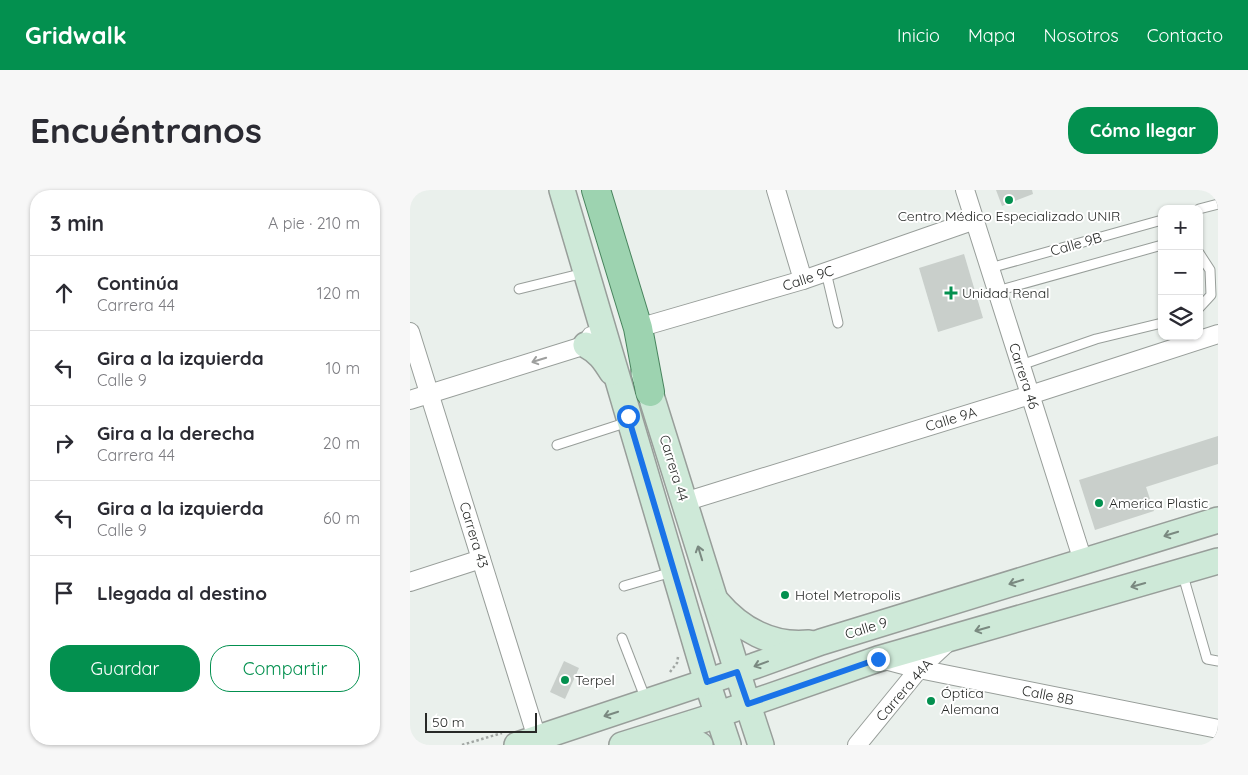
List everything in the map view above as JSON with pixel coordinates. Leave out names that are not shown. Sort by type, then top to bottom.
[{"type":"main road","points":[[562,190],[596,345]]},
{"type":"main road","points":[[587,190],[635,333]]},
{"type":"main road","points":[[596,190],[650,392]]},
{"type":"main road","name":"Carrera 44","points":[[596,345],[596,351],[604,358],[613,373],[629,419],[707,682],[728,745]]},
{"type":"main road","name":"Carrera 44","points":[[650,392],[761,745]]},
{"type":"main road","name":"Calle 9","points":[[527,742],[821,642],[1218,520]]},
{"type":"main road","points":[[622,745],[718,715],[878,659],[1218,561]]},
{"type":"main road","points":[[715,600],[728,615],[744,627],[760,635],[781,642],[801,644],[821,642]]},
{"type":"main road","points":[[656,734],[674,736],[700,745]]},
{"type":"street","points":[[410,400],[596,345],[590,337],[592,330],[591,320],[550,190]]},
{"type":"street","points":[[776,190],[803,280]]},
{"type":"street","name":"Carrera 46","points":[[965,190],[1083,561]]},
{"type":"street","name":"Calle 9C","points":[[635,333],[803,280],[975,220]]},
{"type":"street","name":"Carrera 43","points":[[410,332],[481,559],[527,742]]},
{"type":"street","name":"Calle 9A","points":[[684,502],[1030,395],[1218,334]]},
{"type":"street","points":[[410,582],[481,559]]},
{"type":"street","name":"Carrera 44A","points":[[857,745],[919,669],[953,637]]},
{"type":"street","name":"Calle 8B","points":[[878,659],[919,669],[1218,729]]},
{"type":"lane","points":[[1203,208],[1218,204]]},
{"type":"lane","name":"Calle 9B","points":[[990,268],[1158,221]]},
{"type":"lane","points":[[997,291],[1158,246]]},
{"type":"lane","points":[[1203,259],[1210,270],[1211,295],[1203,304]]},
{"type":"lane","points":[[826,272],[838,323]]},
{"type":"lane","points":[[519,289],[576,276]]},
{"type":"lane","points":[[1021,365],[1096,339],[1158,324]]},
{"type":"lane","points":[[557,444],[629,419]]},
{"type":"lane","points":[[624,586],[674,571]]},
{"type":"lane","points":[[1182,572],[1207,659],[1218,661]]},
{"type":"lane","points":[[622,638],[647,702]]},
{"type":"path","points":[[669,674],[677,663],[679,656]]},
{"type":"building","name":"Centro Médico Especializado UNIR","points":[[996,190],[1032,190],[1033,194],[1002,206]]},
{"type":"building","name":"Unidad Renal","points":[[964,254],[983,318],[938,332],[919,268]]},
{"type":"building","points":[[1218,436],[1218,464],[1146,487],[1154,511],[1095,530],[1079,480]]},
{"type":"building","name":"Terpel","points":[[564,661],[579,668],[565,699],[550,692]]},
{"type":"place","name":"Centro Médico Especializado UNIR","points":[[1009,200]]},
{"type":"place","name":"Unidad Renal","points":[[951,293]]},
{"type":"place","name":"America Plastic","points":[[1099,503]]},
{"type":"place","name":"Hotel Metropolis","points":[[785,595]]},
{"type":"place","name":"Terpel","points":[[565,680]]},
{"type":"place","name":"Óptica Alemana","points":[[931,701]]},
{"type":"route","points":[[628,416],[707,682],[737,672],[748,704],[878,659]]}]
